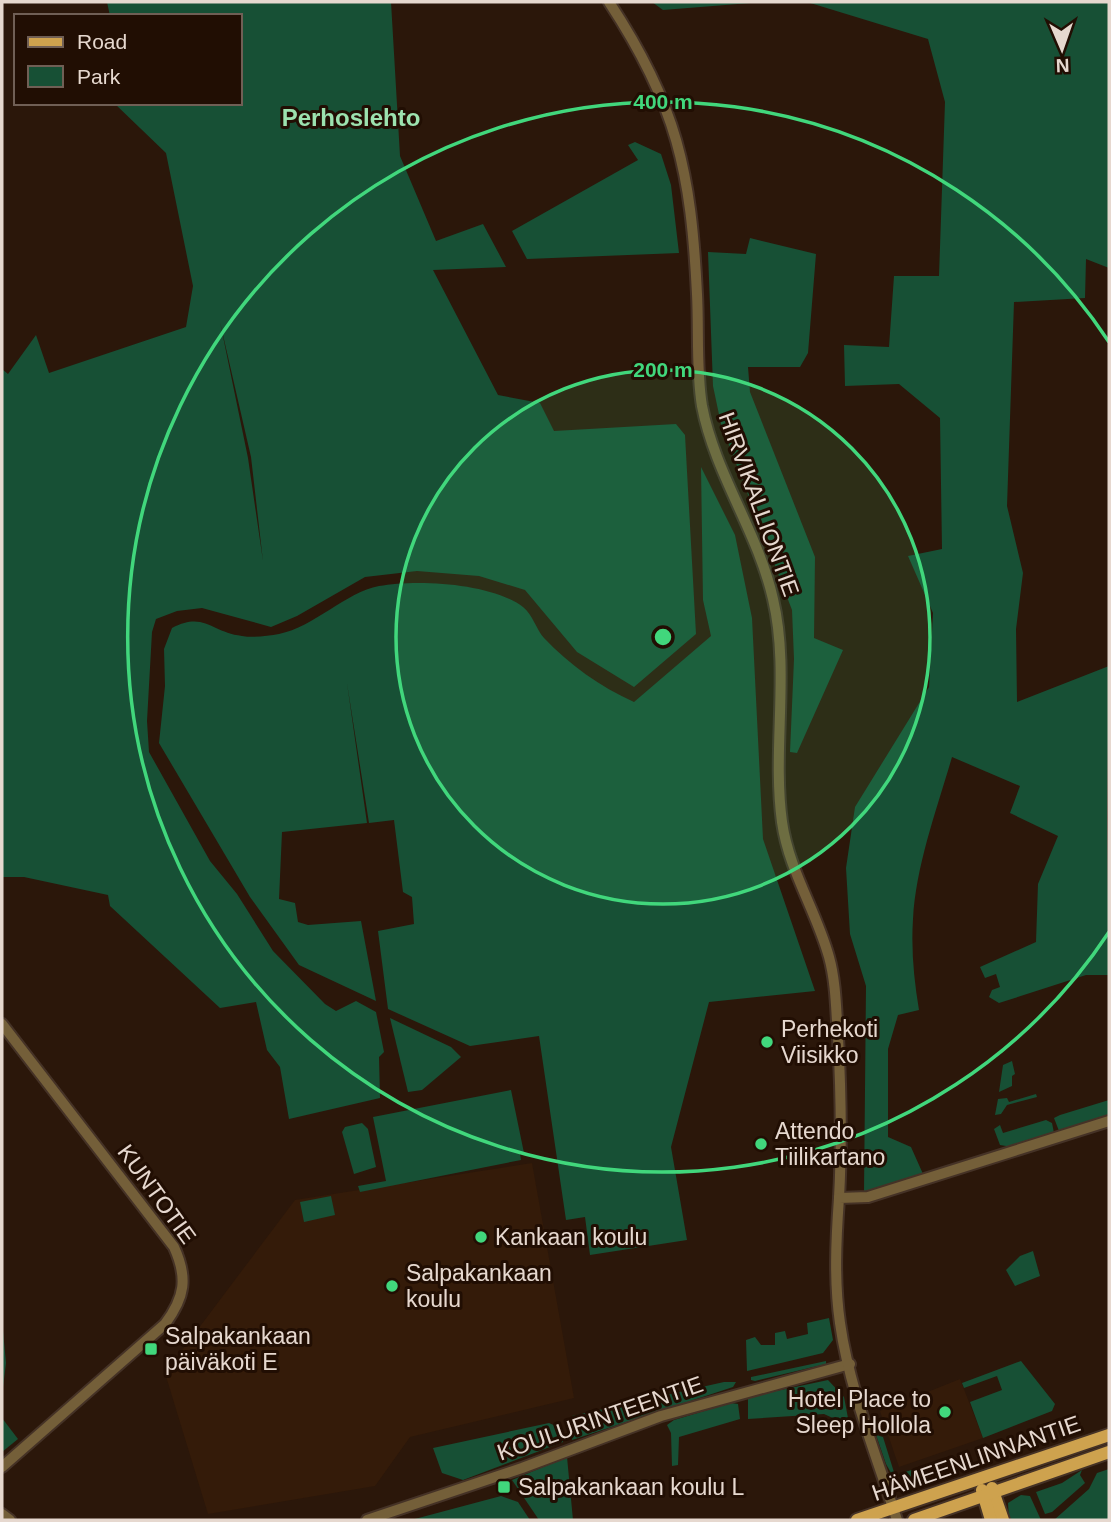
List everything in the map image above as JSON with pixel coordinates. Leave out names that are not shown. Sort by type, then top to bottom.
[{"type":"main road","name":"HÄMEENLINNANTIE","points":[[857,1520],[895,1514],[983,1479],[1109,1435]]},
{"type":"main road","name":"HÄMEENLINNANTIE","points":[[914,1520],[1109,1452]]},
{"type":"main road","points":[[983,1479],[1003,1520]]},
{"type":"main road","points":[[989,1495],[990,1520]]},
{"type":"street","name":"HIRVIKALLIONTIE","points":[[609,2],[658,86],[683,159],[692,211],[702,407],[711,440],[760,559],[774,601],[779,653],[782,820],[789,857],[824,943],[835,987],[842,1126],[836,1246],[840,1322],[895,1514]]},
{"type":"street","name":"KUNTOTIE","points":[[2,1024],[174,1247],[182,1266],[184,1289],[177,1308],[165,1324],[2,1467]]},
{"type":"street","points":[[839,1198],[868,1197],[1109,1121]]},
{"type":"street","name":"KOULURINTEENTIE","points":[[367,1520],[522,1468],[661,1416],[850,1364]]},
{"type":"street","points":[[2,1514],[10,1520]]},
{"type":"shaded area","name":"Salpakankaan koulu","points":[[532,1163],[574,1398],[410,1437],[375,1486],[208,1514],[165,1373],[295,1200]]},
{"type":"shaded area","points":[[960,1379],[983,1438],[899,1467],[880,1411]]},
{"type":"green space","points":[[107,2],[391,2],[400,156],[436,241],[483,224],[506,267],[433,270],[498,395],[540,403],[554,431],[676,424],[685,435],[696,634],[634,687],[577,652],[525,590],[479,576],[417,571],[365,577],[297,616],[271,627],[202,608],[177,611],[156,619],[152,632],[147,721],[149,752],[210,861],[237,894],[273,951],[325,1004],[336,1011],[356,1001],[376,1012],[384,1052],[379,1057],[380,1098],[289,1119],[280,1067],[267,1050],[256,1002],[220,1008],[110,906],[108,895],[24,877],[2,877],[2,369],[8,374],[36,335],[49,373],[186,327],[193,286],[166,153],[116,105],[242,105],[242,14],[110,14]],"holes":[[[220,322],[251,457],[263,561],[248,458]]]},
{"type":"green space","points":[[652,2],[763,2],[663,10]]},
{"type":"green space","points":[[807,2],[1109,2],[1109,268],[1086,259],[1085,298],[1014,302],[1007,506],[1023,573],[1016,629],[1017,702],[1109,666],[1109,975],[1086,975],[999,1003],[989,997],[992,990],[1000,987],[996,974],[985,978],[980,967],[1036,942],[1038,884],[1058,836],[1010,813],[1020,786],[952,757],[928,837],[915,899],[912,931],[919,1010],[898,1015],[888,1049],[888,1137],[911,1147],[923,1174],[864,1193],[866,986],[850,934],[846,868],[855,807],[929,687],[933,613],[908,556],[942,549],[940,418],[899,384],[845,386],[844,345],[889,347],[894,276],[939,276],[945,102],[928,39]]},
{"type":"green space","points":[[635,142],[661,154],[671,185],[679,253],[527,259],[512,231],[638,160],[628,145]]},
{"type":"green space","points":[[750,238],[816,254],[808,353],[800,367],[748,367],[750,392],[815,557],[814,638],[843,650],[797,753],[790,752],[794,659],[792,610],[721,424],[713,386],[708,252],[746,254]]},
{"type":"green space","points":[[701,467],[735,535],[752,618],[763,839],[815,991],[709,1002],[671,1147],[687,1240],[590,1255],[585,1217],[566,1220],[539,1036],[470,1046],[388,1009],[378,931],[414,924],[412,897],[403,892],[394,820],[369,823],[347,683],[367,823],[282,832],[279,899],[295,903],[298,922],[308,925],[361,921],[376,1001],[299,965],[250,897],[159,743],[165,686],[164,649],[172,628],[183,623],[201,622],[242,636],[279,634],[305,624],[367,589],[413,583],[454,585],[493,593],[523,607],[544,638],[565,658],[597,682],[634,702],[711,636],[703,600]]},
{"type":"green space","points":[[390,1018],[451,1047],[461,1057],[422,1090],[408,1092]]},
{"type":"green space","points":[[1012,1061],[1015,1074],[1012,1076],[1012,1086],[999,1092],[1003,1065]]},
{"type":"green space","points":[[511,1090],[524,1153],[520,1154],[521,1160],[360,1192],[358,1186],[386,1181],[373,1117]]},
{"type":"green space","points":[[1036,1094],[1037,1097],[1007,1105],[1001,1114],[995,1115],[998,1099],[1007,1098],[1009,1102]]},
{"type":"green space","points":[[1109,1100],[1109,1115],[1059,1131],[1054,1118]]},
{"type":"green space","points":[[1046,1120],[1052,1123],[1054,1133],[1012,1147],[1000,1145],[994,1129],[1000,1125],[1003,1133]]},
{"type":"green space","points":[[362,1123],[368,1129],[376,1167],[354,1174],[342,1132],[345,1127]]},
{"type":"green space","points":[[331,1196],[335,1215],[304,1222],[300,1202]]},
{"type":"green space","points":[[1033,1251],[1040,1276],[1015,1286],[1006,1270],[1020,1256]]},
{"type":"green space","points":[[829,1318],[833,1340],[823,1353],[747,1371],[746,1340],[755,1337],[761,1345],[775,1345],[775,1333],[785,1331],[787,1339],[808,1334],[807,1323]]},
{"type":"green space","points":[[2,1320],[6,1363],[2,1395]]},
{"type":"green space","points":[[826,1361],[826,1364],[751,1380],[751,1377]]},
{"type":"green space","points":[[1021,1361],[1055,1404],[1052,1411],[983,1438],[970,1402],[1002,1390],[997,1376],[964,1388],[962,1383]]},
{"type":"green space","points":[[828,1380],[844,1397],[848,1418],[837,1420],[824,1414],[748,1419],[748,1397]]},
{"type":"green space","points":[[724,1382],[736,1382],[733,1387],[572,1440],[572,1416]]},
{"type":"green space","points":[[731,1403],[738,1404],[740,1419],[679,1437],[678,1465],[672,1466],[671,1433],[667,1425],[674,1420]]},
{"type":"green space","points":[[2,1418],[18,1439],[2,1452]]},
{"type":"green space","points":[[549,1423],[558,1427],[563,1442],[463,1480],[442,1473],[433,1448]]},
{"type":"green space","points":[[876,1435],[883,1437],[898,1485],[886,1464]]},
{"type":"green space","points":[[567,1457],[573,1520],[539,1520],[512,1480]]},
{"type":"green space","points":[[930,1464],[908,1481],[899,1474]]},
{"type":"green space","points":[[1109,1469],[1109,1520],[1054,1520],[1089,1489],[1097,1473]]},
{"type":"green space","points":[[1082,1470],[1080,1475],[1085,1483],[1052,1512],[1045,1514],[1036,1492],[1062,1483]]},
{"type":"green space","points":[[1021,1495],[1030,1496],[1041,1520],[1009,1520],[1008,1503]]},
{"type":"green space","points":[[501,1496],[518,1502],[530,1520],[411,1520]]},
{"type":"place","name":"Perhekoti Viisikko","points":[[767,1042]]},
{"type":"place","name":"Attendo Tiilikartano","points":[[761,1144]]},
{"type":"place","name":"Kankaan koulu","points":[[481,1237]]},
{"type":"place","name":"Salpakankaan koulu","points":[[392,1286]]},
{"type":"place","name":"Salpakankaan päiväkoti E","points":[[151,1349]]},
{"type":"place","name":"Hotel Place to Sleep Hollola","points":[[945,1412]]},
{"type":"place","name":"Salpakankaan koulu L","points":[[504,1487]]},
{"type":"district","name":"Perhoslehto","points":[[351,118]]}]
